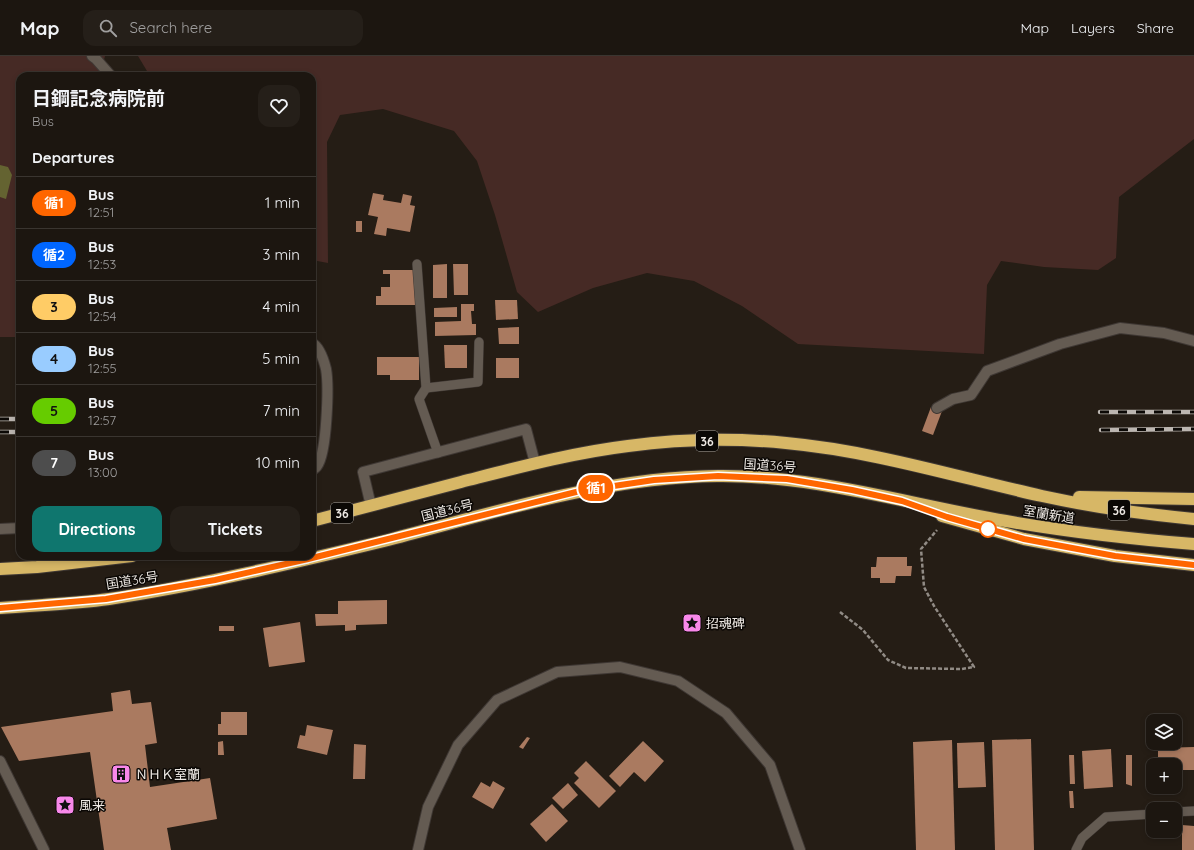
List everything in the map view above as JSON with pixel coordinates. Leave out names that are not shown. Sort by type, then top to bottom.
[{"type":"highway","name":"国道36号","points":[[316,520],[535,463],[576,454],[629,446],[679,441],[741,440],[786,443],[837,450],[906,463],[1044,496]]},
{"type":"highway","name":"国道36号","points":[[316,557],[580,491],[654,480],[718,476],[787,479],[852,490],[902,501]]},
{"type":"highway","points":[[1044,496],[1194,499]]},
{"type":"highway","name":"室蘭新道","points":[[1044,496],[1100,507],[1159,516],[1194,519]]},
{"type":"highway","points":[[902,501],[947,517],[1024,539],[1115,556],[1194,565]]},
{"type":"highway","name":"室蘭新道","points":[[902,501],[1007,521],[1093,534],[1194,544]]},
{"type":"highway","name":"国道36号","points":[[0,569],[38,567],[98,560]]},
{"type":"highway","name":"国道36号","points":[[0,608],[106,599],[215,580],[304,560]]},
{"type":"street","points":[[92,56],[107,72]]},
{"type":"street","points":[[937,408],[954,399],[972,395],[987,371],[1060,344],[1120,328],[1164,333],[1194,341]]},
{"type":"street","points":[[316,346],[322,357],[326,370],[327,397],[324,447],[316,467]]},
{"type":"street","points":[[371,506],[363,472],[526,429],[535,463]]},
{"type":"street","points":[[0,529],[16,528]]},
{"type":"street","points":[[418,850],[428,807],[458,744],[497,700],[557,672],[620,667],[678,681],[726,713],[770,765],[800,850]]},
{"type":"street","points":[[0,761],[44,850]]},
{"type":"lane","points":[[417,264],[426,388],[420,399],[438,453]]},
{"type":"lane","points":[[426,388],[478,382],[479,342]]},
{"type":"lane","points":[[1182,812],[1194,811]]},
{"type":"lane","points":[[1076,850],[1082,838],[1106,817],[1146,814]]},
{"type":"path","points":[[840,612],[863,630],[888,660],[906,668],[962,669],[974,667],[934,606],[924,587],[921,549],[947,517]]},
{"type":"shaded area","points":[[0,56],[105,56],[101,72],[16,72],[16,337],[0,337]]},
{"type":"shaded area","points":[[138,56],[1194,56],[1194,139],[1119,197],[1116,258],[1098,270],[1044,267],[1001,261],[987,285],[984,354],[798,344],[742,306],[694,281],[647,273],[593,288],[538,312],[517,292],[495,215],[477,161],[454,131],[383,109],[340,115],[327,142],[328,263],[316,261],[316,72],[148,72]]},
{"type":"shaded area","points":[[0,165],[8,167],[12,175],[6,199],[0,197]]},
{"type":"building","points":[[373,193],[384,195],[383,200],[401,203],[403,194],[412,196],[410,205],[415,206],[410,232],[387,228],[386,236],[374,234],[378,217],[368,215]]},
{"type":"building","points":[[356,221],[362,221],[362,232],[356,232]]},
{"type":"building","points":[[447,264],[447,298],[433,298],[433,265]]},
{"type":"building","points":[[453,264],[468,264],[468,295],[454,295]]},
{"type":"building","points":[[383,270],[417,270],[417,305],[376,305],[376,296],[381,296],[381,287],[390,287],[390,274],[383,274]]},
{"type":"building","points":[[495,300],[517,300],[518,319],[496,320]]},
{"type":"building","points":[[461,304],[474,304],[474,311],[471,311],[472,324],[476,324],[476,335],[435,336],[435,322],[461,321]]},
{"type":"building","points":[[457,307],[457,317],[434,317],[434,308]]},
{"type":"building","points":[[519,327],[519,344],[499,344],[498,328]]},
{"type":"building","points":[[444,345],[467,345],[467,368],[445,368]]},
{"type":"building","points":[[377,357],[419,357],[419,380],[390,380],[390,375],[377,375]]},
{"type":"building","points":[[496,358],[519,358],[519,378],[496,378]]},
{"type":"building","points":[[931,407],[942,411],[933,435],[922,431]]},
{"type":"building","points":[[877,557],[907,557],[907,566],[912,566],[911,576],[896,576],[895,583],[880,583],[880,578],[871,578],[871,567],[876,567]]},
{"type":"building","points":[[387,600],[387,624],[356,625],[356,630],[345,631],[345,625],[316,626],[315,614],[338,614],[338,601]]},
{"type":"building","points":[[300,622],[305,662],[269,667],[263,628]]},
{"type":"building","points":[[219,626],[234,626],[234,631],[219,631]]},
{"type":"building","name":"ＮＨＫ室蘭","points":[[130,690],[132,704],[151,702],[157,743],[145,745],[150,787],[210,778],[217,819],[167,828],[171,850],[104,850],[90,752],[19,761],[1,727],[113,711],[111,693]]},
{"type":"building","points":[[221,712],[247,712],[247,735],[218,735],[218,724],[221,724]]},
{"type":"building","points":[[307,725],[333,730],[327,755],[297,748],[300,735],[305,736]]},
{"type":"building","points":[[527,737],[530,738],[523,749],[519,747]]},
{"type":"building","points":[[1031,739],[1034,850],[995,850],[992,740]]},
{"type":"building","points":[[952,740],[955,850],[916,850],[913,742]]},
{"type":"building","points":[[223,741],[224,755],[218,755],[218,742]]},
{"type":"building","points":[[643,741],[664,761],[645,782],[634,772],[620,787],[609,776]]},
{"type":"building","points":[[984,742],[986,787],[958,788],[957,743]]},
{"type":"building","points":[[354,744],[366,745],[365,779],[353,779]]},
{"type":"building","points":[[1182,747],[1194,747],[1194,770],[1182,770],[1182,758],[1158,758],[1158,750],[1182,750]]},
{"type":"building","points":[[1111,749],[1113,787],[1084,789],[1082,751]]},
{"type":"building","points":[[1069,755],[1074,755],[1075,784],[1070,784]]},
{"type":"building","points":[[1126,755],[1132,755],[1132,786],[1126,784]]},
{"type":"building","points":[[586,761],[616,791],[599,808],[574,783],[579,778],[574,773]]},
{"type":"building","points":[[493,781],[505,788],[493,809],[472,797],[481,782],[490,787]]},
{"type":"building","points":[[568,783],[578,795],[563,809],[552,798]]},
{"type":"building","points":[[1069,791],[1073,791],[1074,808],[1070,808]]},
{"type":"building","points":[[552,804],[568,821],[546,842],[530,824]]},
{"type":"building","points":[[1182,825],[1194,826],[1194,850],[1182,850]]},
{"type":"railway","points":[[1100,412],[1194,412]]},
{"type":"railway","points":[[0,419],[16,419]]},
{"type":"railway","points":[[1101,430],[1194,429]]},
{"type":"railway","points":[[0,432],[16,432]]},
{"type":"bus line","name":"循1","points":[[316,557],[580,491],[654,480],[718,476],[787,479],[852,490],[902,501],[947,517],[1024,539],[1115,556],[1194,565]]},
{"type":"bus line","name":"循1","points":[[0,608],[106,599],[215,580],[304,560]]},
{"type":"place","name":"招魂碑","points":[[692,623]]},
{"type":"place","name":"ＮＨＫ室蘭","points":[[121,774]]},
{"type":"place","name":"風来","points":[[65,805]]}]
